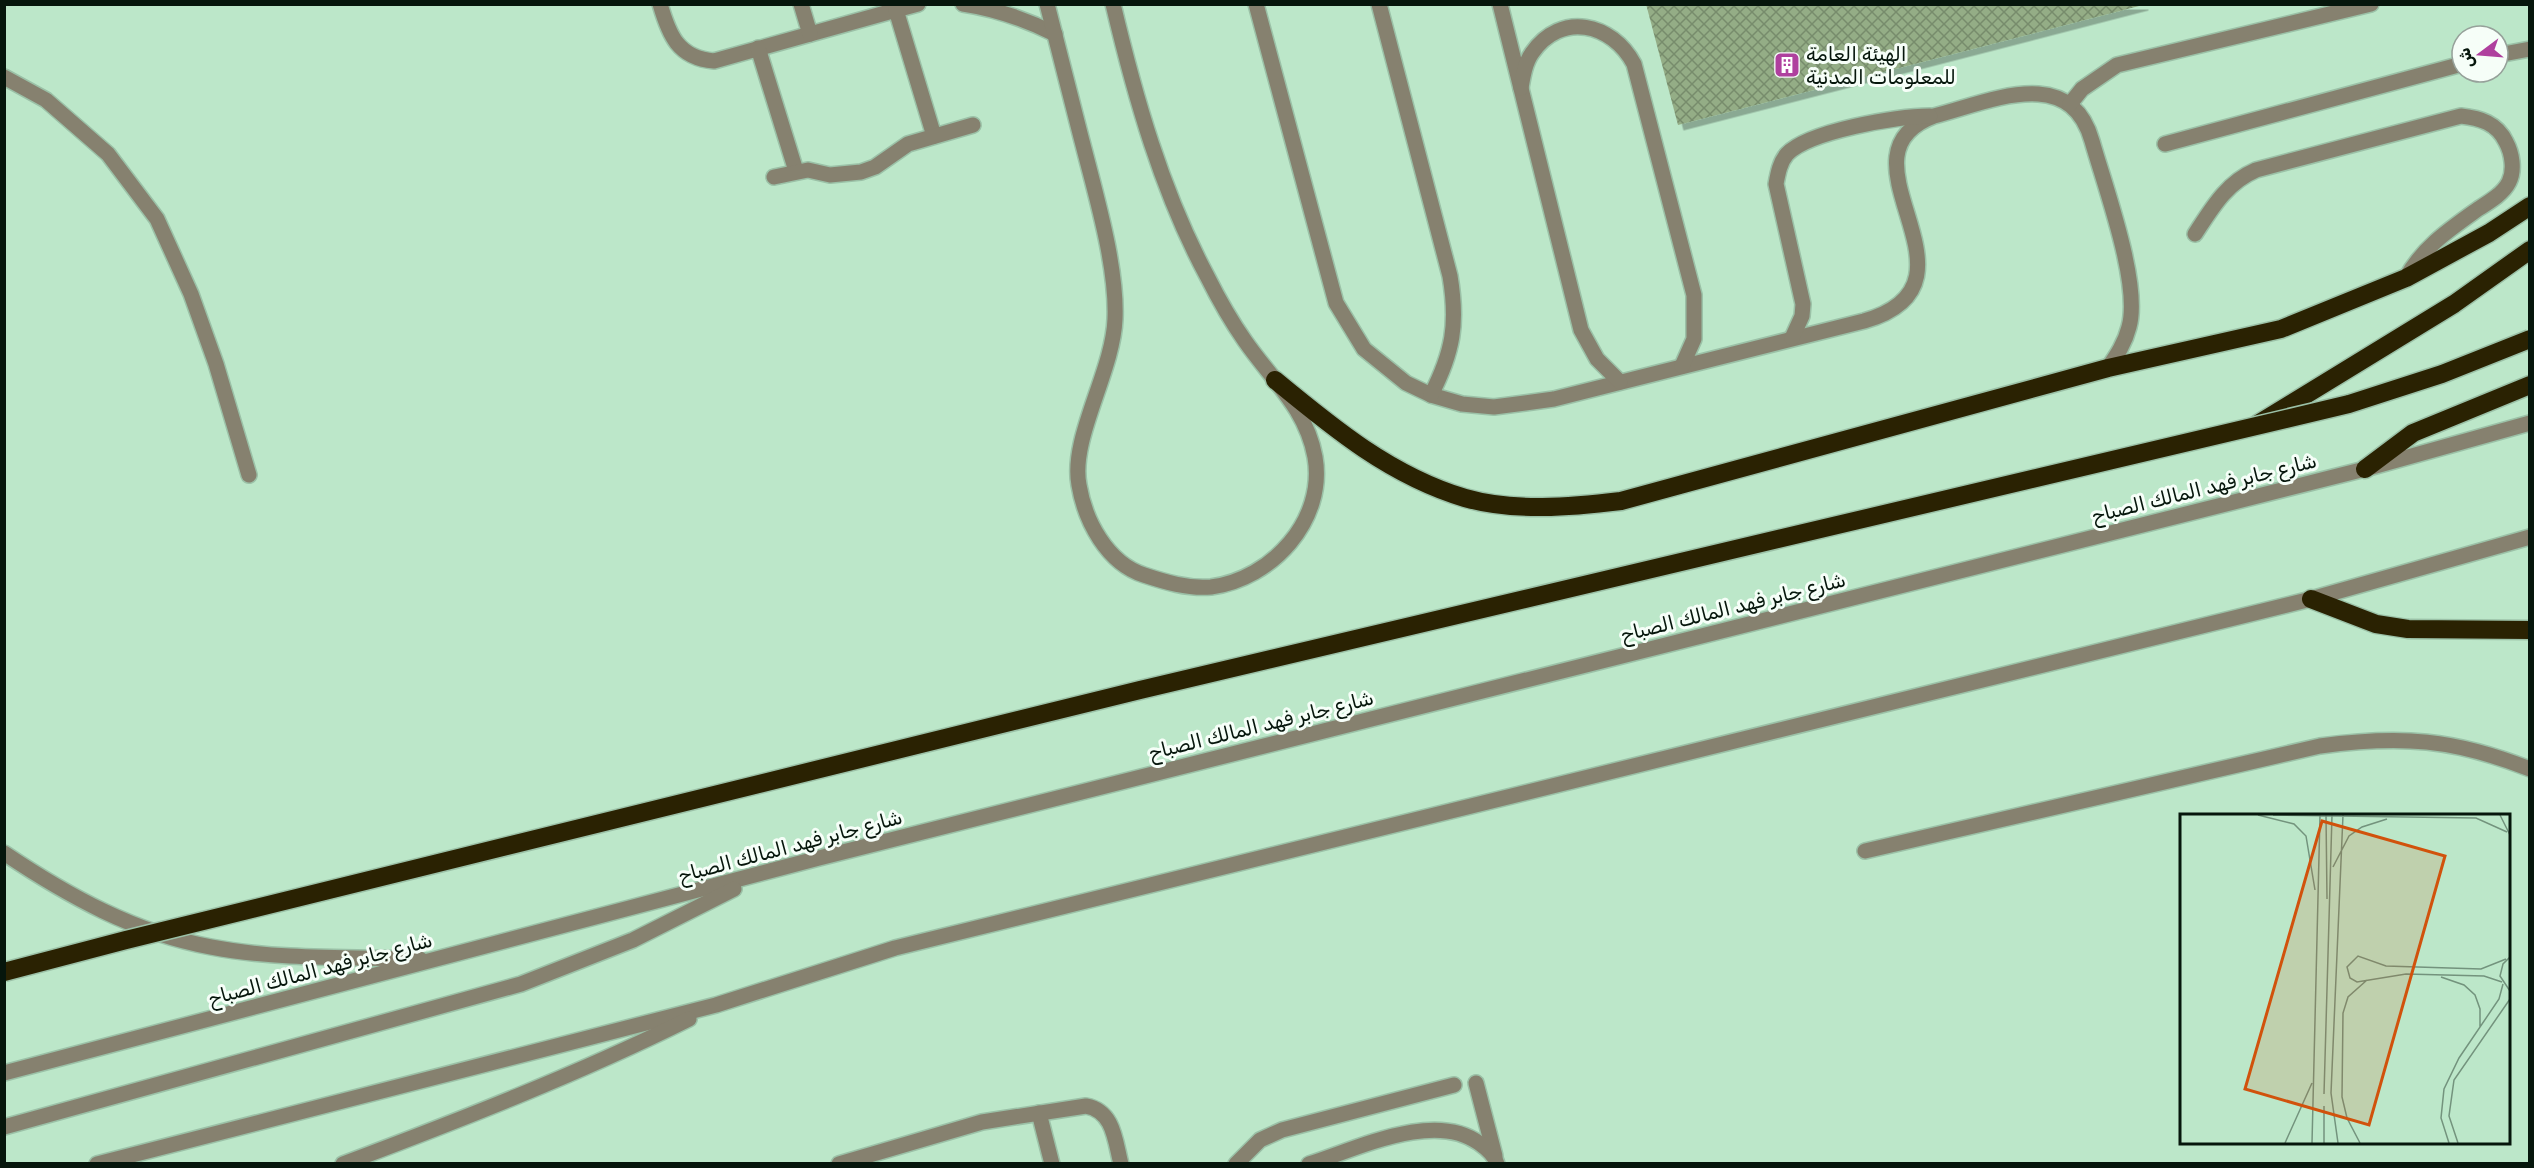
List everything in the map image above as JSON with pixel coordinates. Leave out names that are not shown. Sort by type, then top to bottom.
[{"type":"highway","points":[[1275,380],[1329,425],[1372,456],[1417,479],[1467,498],[1517,505],[1569,507],[1621,501],[2108,368],[2281,329],[2406,279],[2489,234],[2529,206]]},
{"type":"highway","points":[[2258,424],[2454,304],[2529,250]]},
{"type":"highway","points":[[4,972],[1117,696],[2349,404],[2442,374],[2529,339]]},
{"type":"highway","points":[[2365,469],[2413,434],[2529,385]]},
{"type":"highway","points":[[2311,599],[2376,624],[2408,629],[2529,630]]},
{"type":"street","points":[[660,4],[674,42],[692,56],[714,61],[895,8],[924,4]]},
{"type":"street","points":[[801,4],[810,34]]},
{"type":"street","points":[[963,4],[989,8],[1023,18],[1055,34]]},
{"type":"street","points":[[1047,4],[1108,248],[1115,319],[1107,370],[1080,444],[1078,481],[1086,516],[1106,547],[1133,572],[1173,584],[1210,587],[1244,578],[1276,560],[1299,532],[1313,498],[1316,462],[1308,426],[1244,339],[1206,276],[1182,225],[1165,183],[1113,4]]},
{"type":"street","points":[[1257,4],[1336,303],[1364,349],[1406,383],[1431,395],[1462,404],[1494,407],[1554,399],[1881,316],[1896,309],[1907,298],[1917,276],[1917,252],[1895,163],[1898,147],[1907,133],[1919,122],[2030,93],[2057,97],[2070,104],[2088,127],[2130,277],[2132,301],[2130,325],[2122,348],[2108,368]]},
{"type":"street","points":[[1378,4],[1450,276],[1455,307],[1454,338],[1445,368],[1431,395]]},
{"type":"street","points":[[1500,4],[1581,330],[1597,358],[1620,382]]},
{"type":"street","points":[[2070,104],[2082,88],[2116,65],[2371,4]]},
{"type":"street","points":[[895,8],[934,136]]},
{"type":"street","points":[[1521,88],[1531,55],[1541,42],[1569,27],[1585,26],[1601,30],[1615,38],[1627,50],[1634,64],[1694,295],[1694,339],[1682,366]]},
{"type":"street","points":[[758,48],[796,171]]},
{"type":"street","points":[[2510,53],[2529,49]]},
{"type":"street","points":[[2164,144],[2450,67]]},
{"type":"street","points":[[4,77],[46,100],[108,154],[157,219],[191,294],[249,475]]},
{"type":"street","points":[[2195,234],[2223,192],[2241,176],[2256,170],[2461,116],[2478,118],[2492,124],[2504,136],[2510,151],[2512,166],[2510,182],[2500,194],[2436,239],[2421,254],[2406,279]]},
{"type":"street","points":[[1792,338],[1798,328],[1803,304],[1776,184],[1779,168],[1786,155],[1797,145],[1863,125],[1902,117],[1934,117]]},
{"type":"street","points":[[774,177],[796,171],[838,175],[861,172],[875,167],[902,147],[973,125]]},
{"type":"street","name":"شارع جابر فهد المالك الصباح","points":[[4,1073],[755,877],[819,858],[2365,469],[2529,423]]},
{"type":"street","points":[[97,1164],[716,1005],[895,948],[2311,599],[2529,537]]},
{"type":"street","points":[[1865,851],[2320,746],[2404,739],[2446,743],[2488,752],[2529,769]]},
{"type":"street","points":[[4,853],[78,900],[137,926],[210,947],[285,956],[441,959]]},
{"type":"street","points":[[4,1127],[521,984],[633,940],[755,877]]},
{"type":"street","points":[[343,1164],[501,1105],[574,1074],[716,1005]]},
{"type":"street","points":[[1476,1083],[1496,1161]]},
{"type":"street","points":[[1236,1164],[1260,1140],[1281,1130],[1454,1085]]},
{"type":"street","points":[[839,1164],[954,1129],[1086,1106],[1096,1108],[1109,1119],[1121,1164]]},
{"type":"street","points":[[1039,1113],[1052,1164]]},
{"type":"street","points":[[1309,1164],[1425,1128],[1459,1132],[1485,1147],[1496,1161]]},
{"type":"building","name":"الهيئة العامة للمعلومات المدنية","points":[[1646,4],[2143,4],[2143,5],[1678,125]]},
{"type":"place","name":"الهيئة العامة للمعلومات المدنية","points":[[1787,65]]}]
